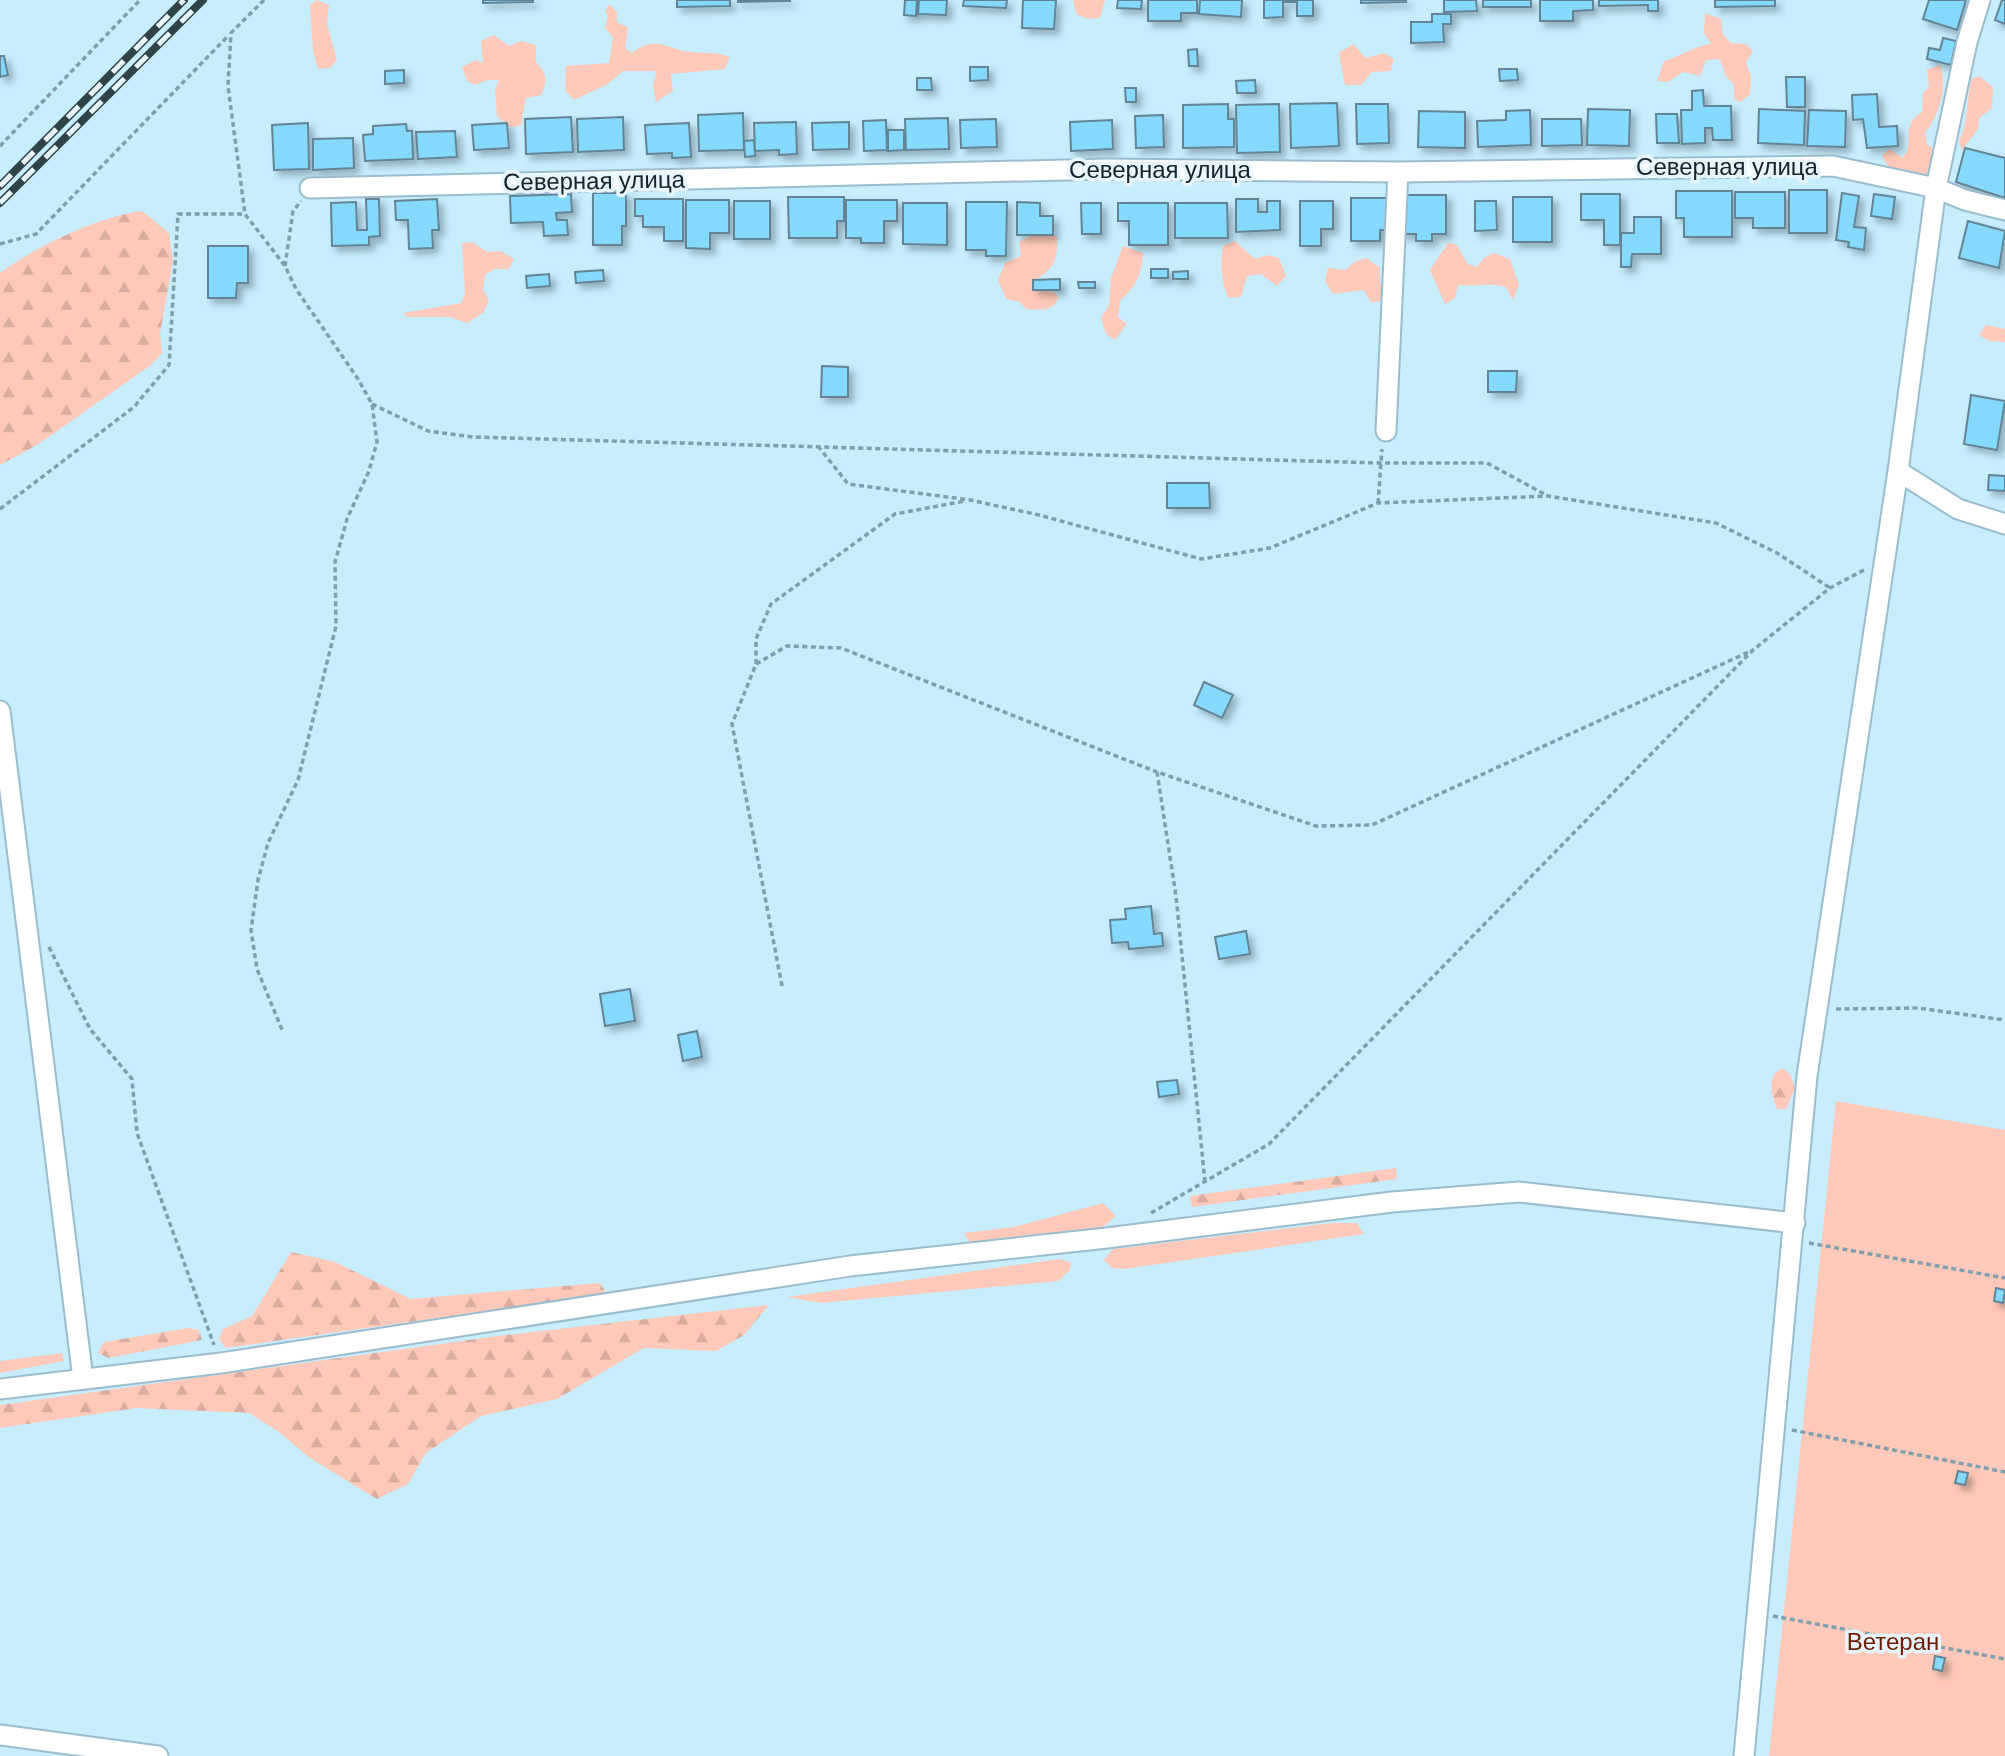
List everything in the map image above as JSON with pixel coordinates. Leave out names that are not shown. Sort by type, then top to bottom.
[{"type":"street","points":[[1744,1756],[1807,1076],[1816,1009],[1898,471],[1936,188],[1967,42],[1980,0]]},
{"type":"street","name":"Северная улица","points":[[310,188],[1107,169],[1398,172],[1833,166],[1936,188],[1965,200],[2005,210]]},
{"type":"street","points":[[1385,431],[1398,172]]},
{"type":"street","points":[[1898,471],[1958,509],[2005,524]]},
{"type":"street","points":[[0,711],[83,1379]]},
{"type":"street","points":[[0,1389],[221,1363],[850,1266],[1121,1237],[1392,1202],[1519,1192],[1794,1231]]},
{"type":"street","points":[[0,1735],[158,1756]]},
{"type":"path","points":[[0,146],[140,0]]},
{"type":"path","points":[[0,244],[36,234],[264,0]]},
{"type":"path","points":[[230,33],[228,86],[245,214],[285,266],[296,289],[372,404],[377,442],[369,471],[347,519],[335,562],[336,626],[299,779],[268,843],[258,880],[251,930],[257,969],[284,1032]]},
{"type":"path","points":[[285,266],[293,211],[310,188]]},
{"type":"path","points":[[0,509],[134,408],[169,365],[178,214],[245,214]]},
{"type":"path","points":[[372,404],[428,431],[473,436],[1379,463],[1487,463],[1548,496]]},
{"type":"path","points":[[1378,503],[1379,463],[1385,431]]},
{"type":"path","points":[[817,446],[848,484],[970,500],[1039,515],[1201,559],[1270,548],[1378,503],[1548,496],[1716,523],[1777,553],[1830,588]]},
{"type":"path","points":[[782,986],[732,724],[756,664],[756,639],[771,604],[895,514],[970,500]]},
{"type":"path","points":[[1140,1219],[1269,1144],[1753,650],[1830,588],[1884,558]]},
{"type":"path","points":[[756,664],[787,646],[841,648],[1157,772],[1316,827],[1372,825],[1753,650]]},
{"type":"path","points":[[1157,772],[1176,896],[1205,1182]]},
{"type":"path","points":[[47,945],[90,1029],[132,1079],[137,1133],[221,1363]]},
{"type":"path","points":[[1816,1009],[1918,1008],[2005,1020]]},
{"type":"path","points":[[1794,1231],[2005,1278]]},
{"type":"path","points":[[1776,1426],[2005,1472]]},
{"type":"path","points":[[1758,1613],[2005,1659]]},
{"type":"green space","points":[[317,0],[329,5],[327,24],[337,60],[330,68],[318,69],[313,50],[310,5]]},
{"type":"green space","points":[[1073,0],[1105,0],[1100,18],[1088,19],[1076,14]]},
{"type":"green space","points":[[609,4],[617,12],[617,22],[628,28],[625,48],[632,53],[641,47],[655,44],[696,53],[720,54],[730,57],[725,69],[671,74],[673,91],[656,102],[653,86],[657,71],[623,71],[608,84],[574,100],[565,90],[566,66],[609,63],[613,38],[605,27],[608,16],[605,11]]},
{"type":"green space","points":[[1705,13],[1721,19],[1723,34],[1731,43],[1746,44],[1753,51],[1746,62],[1751,77],[1750,94],[1741,102],[1734,99],[1734,85],[1725,75],[1720,59],[1706,60],[1700,76],[1683,72],[1668,82],[1657,81],[1664,61],[1711,44],[1704,33]]},
{"type":"green space","points":[[494,35],[509,46],[521,41],[536,45],[536,62],[544,74],[545,85],[541,95],[526,98],[521,125],[510,127],[497,116],[495,90],[499,80],[488,80],[475,85],[467,81],[462,67],[476,60],[483,63],[481,41]]},
{"type":"green space","points":[[1353,44],[1366,58],[1384,53],[1394,59],[1391,71],[1372,72],[1361,85],[1345,85],[1339,53]]},
{"type":"green space","points":[[1940,65],[1943,82],[1941,100],[1925,133],[1927,144],[1934,149],[1929,173],[1915,176],[1901,174],[1889,167],[1882,155],[1890,149],[1903,158],[1907,152],[1909,128],[1915,117],[1922,112],[1923,93],[1929,87],[1927,70]]},
{"type":"green space","points":[[1979,76],[1993,87],[1992,108],[1979,118],[1978,129],[1962,150],[1959,142],[1966,119],[1971,79]]},
{"type":"green space","points":[[142,211],[169,233],[173,261],[160,333],[162,353],[151,365],[37,445],[0,465],[0,273],[68,234],[106,219]]},
{"type":"green space","points":[[1037,233],[1057,236],[1054,262],[1035,280],[1034,287],[1039,291],[1054,292],[1059,297],[1050,308],[1041,310],[1026,309],[1020,302],[1006,299],[998,280],[1005,263],[1021,256],[1019,242]]},
{"type":"green space","points":[[1235,241],[1255,259],[1268,255],[1279,258],[1286,276],[1277,286],[1261,274],[1247,276],[1241,297],[1228,298],[1221,266],[1222,253],[1223,246]]},
{"type":"green space","points":[[472,242],[487,252],[501,251],[514,259],[509,269],[494,269],[485,275],[483,289],[489,301],[483,313],[467,323],[450,317],[407,317],[403,313],[461,303],[465,293],[462,243]]},
{"type":"green space","points":[[1448,243],[1456,244],[1468,264],[1477,267],[1484,258],[1494,253],[1510,259],[1519,285],[1513,300],[1506,287],[1458,285],[1455,298],[1445,304],[1430,270]]},
{"type":"green space","points":[[1123,246],[1143,253],[1140,274],[1120,301],[1118,317],[1127,324],[1115,340],[1106,334],[1101,318],[1109,305],[1111,278]]},
{"type":"green space","points":[[1367,258],[1380,268],[1380,283],[1385,289],[1382,300],[1372,303],[1363,290],[1333,294],[1325,281],[1328,268],[1345,270],[1356,261]]},
{"type":"green space","points":[[1986,325],[2005,329],[2005,342],[1989,341],[1979,335]]},
{"type":"green space","points":[[1783,1068],[1791,1076],[1795,1089],[1786,1109],[1777,1109],[1771,1086],[1774,1075]]},
{"type":"green space","name":"Ветеран","points":[[1836,1101],[2005,1130],[2005,1756],[1769,1756]]},
{"type":"green space","points":[[1396,1168],[1397,1179],[1192,1207],[1190,1196]]},
{"type":"green space","points":[[1103,1203],[1116,1216],[1103,1227],[970,1242],[964,1233],[1014,1227]]},
{"type":"green space","points":[[1333,1223],[1357,1223],[1364,1234],[1124,1269],[1112,1268],[1104,1260],[1113,1249]]},
{"type":"green space","points":[[291,1252],[335,1262],[411,1299],[600,1283],[607,1294],[226,1348],[219,1339],[223,1329],[252,1316]]},
{"type":"green space","points":[[1060,1259],[1071,1263],[1070,1270],[1058,1281],[821,1303],[787,1297]]},
{"type":"green space","points":[[769,1305],[744,1335],[716,1351],[644,1348],[557,1399],[481,1416],[426,1453],[408,1484],[377,1499],[310,1458],[279,1432],[249,1413],[136,1408],[0,1428],[0,1405],[505,1335]]},
{"type":"green space","points":[[188,1328],[199,1330],[202,1340],[109,1358],[98,1353],[104,1342]]},
{"type":"green space","points":[[62,1353],[64,1361],[0,1373],[0,1361]]},
{"type":"building","points":[[483,0],[533,0],[533,2],[483,3]]},
{"type":"building","points":[[677,0],[730,0],[730,6],[677,7]]},
{"type":"building","points":[[790,0],[790,1],[738,2]]},
{"type":"building","points":[[905,0],[917,0],[916,16],[904,15]]},
{"type":"building","points":[[919,0],[947,0],[946,15],[918,14]]},
{"type":"building","points":[[964,0],[1007,0],[1006,8],[963,6]]},
{"type":"building","points":[[1023,0],[1056,0],[1054,29],[1022,28]]},
{"type":"building","points":[[1118,0],[1142,0],[1141,9],[1117,8]]},
{"type":"building","points":[[1148,0],[1197,0],[1197,13],[1181,13],[1181,21],[1148,21]]},
{"type":"building","points":[[1200,0],[1242,0],[1241,17],[1199,14]]},
{"type":"building","points":[[1264,0],[1313,0],[1313,16],[1297,16],[1297,2],[1283,2],[1283,17],[1264,18]]},
{"type":"building","points":[[1361,0],[1406,0],[1406,2],[1361,3]]},
{"type":"building","points":[[1444,0],[1476,0],[1477,11],[1444,12]]},
{"type":"building","points":[[1483,0],[1531,0],[1531,7],[1483,7]]},
{"type":"building","points":[[1540,0],[1593,0],[1593,10],[1573,11],[1573,21],[1540,21]]},
{"type":"building","points":[[1599,0],[1658,0],[1658,11],[1648,11],[1648,5],[1599,6]]},
{"type":"building","points":[[1715,0],[1775,0],[1775,6],[1715,7]]},
{"type":"building","points":[[1929,0],[1966,0],[1957,30],[1923,19]]},
{"type":"building","points":[[2002,0],[2005,0],[2005,24],[1995,20]]},
{"type":"building","points":[[1432,14],[1451,14],[1451,24],[1443,24],[1444,42],[1411,43],[1411,22],[1432,22]]},
{"type":"building","points":[[1943,38],[1956,41],[1951,65],[1927,59],[1929,48],[1940,50]]},
{"type":"building","points":[[1197,49],[1198,66],[1189,66],[1188,50]]},
{"type":"building","points":[[0,56],[4,56],[8,75],[0,77]]},
{"type":"building","points":[[970,67],[988,67],[988,80],[970,81]]},
{"type":"building","points":[[1499,69],[1517,69],[1518,80],[1500,81]]},
{"type":"building","points":[[404,70],[404,83],[385,84],[385,71]]},
{"type":"building","points":[[1786,77],[1805,77],[1805,107],[1787,107]]},
{"type":"building","points":[[917,78],[931,78],[932,90],[917,90]]},
{"type":"building","points":[[1255,80],[1256,93],[1237,93],[1236,81]]},
{"type":"building","points":[[1125,88],[1136,88],[1136,102],[1126,102]]},
{"type":"building","points":[[1703,90],[1704,106],[1731,106],[1732,140],[1713,140],[1712,128],[1705,128],[1705,143],[1682,144],[1681,110],[1692,110],[1692,91]]},
{"type":"building","points":[[1877,94],[1879,127],[1897,126],[1898,146],[1867,148],[1863,119],[1853,120],[1852,95]]},
{"type":"building","points":[[1337,103],[1339,146],[1291,148],[1290,104]]},
{"type":"building","points":[[1228,104],[1228,119],[1234,119],[1234,147],[1183,148],[1183,105]]},
{"type":"building","points":[[1279,104],[1280,152],[1237,153],[1236,105]]},
{"type":"building","points":[[1356,104],[1388,104],[1389,143],[1357,144]]},
{"type":"building","points":[[1588,109],[1630,110],[1629,146],[1587,145]]},
{"type":"building","points":[[1759,109],[1805,111],[1804,145],[1758,143]]},
{"type":"building","points":[[1530,110],[1531,145],[1478,147],[1477,121],[1506,120],[1506,111]]},
{"type":"building","points":[[1809,110],[1846,111],[1845,147],[1807,146]]},
{"type":"building","points":[[1419,111],[1465,112],[1465,148],[1418,147]]},
{"type":"building","points":[[743,113],[744,150],[699,151],[698,115]]},
{"type":"building","points":[[1656,114],[1677,114],[1679,143],[1657,143]]},
{"type":"building","points":[[1163,115],[1164,147],[1136,148],[1135,116]]},
{"type":"building","points":[[571,117],[573,152],[526,154],[525,119]]},
{"type":"building","points":[[623,117],[624,150],[578,152],[577,119]]},
{"type":"building","points":[[948,118],[949,149],[906,150],[905,119]]},
{"type":"building","points":[[996,119],[997,147],[961,148],[960,120]]},
{"type":"building","points":[[1542,119],[1581,119],[1582,145],[1542,146]]},
{"type":"building","points":[[886,120],[887,150],[864,151],[863,121]]},
{"type":"building","points":[[1112,120],[1113,149],[1071,151],[1070,122]]},
{"type":"building","points":[[796,122],[797,154],[779,155],[779,150],[755,151],[754,123]]},
{"type":"building","points":[[849,122],[849,149],[813,150],[812,123]]},
{"type":"building","points":[[308,123],[309,169],[274,170],[272,125]]},
{"type":"building","points":[[507,123],[509,148],[474,150],[472,125]]},
{"type":"building","points":[[689,123],[691,157],[672,158],[672,153],[647,154],[645,125]]},
{"type":"building","points":[[406,124],[407,131],[412,131],[413,159],[365,161],[363,135],[373,134],[373,126]]},
{"type":"building","points":[[888,130],[904,130],[904,150],[888,151]]},
{"type":"building","points":[[455,131],[457,157],[418,159],[416,132]]},
{"type":"building","points":[[353,138],[354,168],[313,170],[313,139]]},
{"type":"building","points":[[754,140],[755,156],[745,157],[744,141]]},
{"type":"building","points":[[1965,148],[2005,158],[2005,198],[1956,182]]},
{"type":"building","points":[[1789,190],[1827,190],[1827,233],[1789,233]]},
{"type":"building","points":[[1676,191],[1732,191],[1732,237],[1684,237],[1684,218],[1676,218]]},
{"type":"building","points":[[1735,192],[1785,192],[1785,228],[1753,228],[1753,218],[1735,218]]},
{"type":"building","points":[[593,193],[626,193],[626,226],[622,226],[622,245],[593,245]]},
{"type":"building","points":[[1842,193],[1859,196],[1854,227],[1866,228],[1864,250],[1848,247],[1849,242],[1836,240]]},
{"type":"building","points":[[571,194],[572,212],[556,213],[557,220],[567,220],[568,235],[544,236],[543,222],[511,223],[510,196]]},
{"type":"building","points":[[1581,194],[1620,194],[1620,245],[1604,245],[1604,220],[1581,220]]},
{"type":"building","points":[[1874,194],[1895,197],[1892,219],[1871,216]]},
{"type":"building","points":[[1400,195],[1446,195],[1446,234],[1432,234],[1432,241],[1416,241],[1416,234],[1401,234]]},
{"type":"building","points":[[788,197],[844,197],[844,221],[837,221],[837,238],[789,238]]},
{"type":"building","points":[[1513,197],[1552,197],[1552,242],[1513,242]]},
{"type":"building","points":[[1351,198],[1391,198],[1391,230],[1380,230],[1380,241],[1351,241]]},
{"type":"building","points":[[366,199],[379,199],[380,236],[369,237],[369,245],[332,246],[331,203],[356,202],[357,230],[367,230]]},
{"type":"building","points":[[437,199],[439,230],[432,230],[433,248],[409,249],[408,220],[396,220],[395,201]]},
{"type":"building","points":[[635,199],[683,199],[683,241],[664,241],[664,227],[643,227],[643,216],[635,216]]},
{"type":"building","points":[[1236,199],[1258,199],[1258,212],[1267,212],[1267,201],[1280,201],[1280,230],[1236,232]]},
{"type":"building","points":[[686,200],[729,200],[729,233],[710,233],[710,249],[686,248]]},
{"type":"building","points":[[846,200],[897,200],[897,221],[884,221],[884,243],[861,243],[861,238],[846,238]]},
{"type":"building","points":[[734,201],[770,201],[770,239],[734,239]]},
{"type":"building","points":[[1300,201],[1333,201],[1333,229],[1321,229],[1321,246],[1300,246]]},
{"type":"building","points":[[1475,201],[1496,201],[1497,230],[1475,231]]},
{"type":"building","points":[[966,202],[1007,202],[1006,256],[986,256],[986,250],[966,250]]},
{"type":"building","points":[[1017,202],[1040,203],[1040,216],[1053,216],[1053,235],[1017,235]]},
{"type":"building","points":[[903,203],[947,203],[947,245],[903,244]]},
{"type":"building","points":[[1081,203],[1101,203],[1101,234],[1082,234]]},
{"type":"building","points":[[1118,203],[1168,203],[1168,245],[1129,245],[1129,221],[1118,221]]},
{"type":"building","points":[[1175,203],[1227,203],[1228,238],[1175,238]]},
{"type":"building","points":[[1634,217],[1661,217],[1661,254],[1632,254],[1631,267],[1621,267],[1621,233],[1634,233]]},
{"type":"building","points":[[1968,221],[2005,231],[1999,268],[1959,258]]},
{"type":"building","points":[[208,246],[248,246],[248,283],[237,283],[236,298],[208,298]]},
{"type":"building","points":[[1151,269],[1168,269],[1168,278],[1151,278]]},
{"type":"building","points":[[603,270],[604,281],[576,283],[575,272]]},
{"type":"building","points":[[1188,271],[1188,279],[1173,279],[1173,272]]},
{"type":"building","points":[[549,274],[550,286],[527,288],[526,276]]},
{"type":"building","points":[[1060,279],[1060,290],[1033,290],[1033,280]]},
{"type":"building","points":[[1078,282],[1095,282],[1095,288],[1079,288]]},
{"type":"building","points":[[822,366],[848,367],[848,397],[821,397]]},
{"type":"building","points":[[1488,371],[1517,371],[1516,392],[1488,392]]},
{"type":"building","points":[[1971,395],[2005,401],[1997,450],[1964,444]]},
{"type":"building","points":[[1989,475],[2005,476],[2005,491],[1988,490]]},
{"type":"building","points":[[1167,483],[1209,483],[1210,508],[1167,508]]},
{"type":"building","points":[[1204,682],[1233,695],[1222,718],[1194,705]]},
{"type":"building","points":[[1151,906],[1154,934],[1162,933],[1163,946],[1129,949],[1128,942],[1112,943],[1110,920],[1126,919],[1125,909]]},
{"type":"building","points":[[1246,931],[1250,954],[1219,959],[1215,937]]},
{"type":"building","points":[[630,989],[635,1021],[605,1026],[600,994]]},
{"type":"building","points":[[697,1031],[702,1057],[683,1061],[678,1035]]},
{"type":"building","points":[[1177,1080],[1179,1094],[1159,1097],[1157,1082]]},
{"type":"building","points":[[1996,1288],[2005,1290],[2003,1303],[1994,1301]]},
{"type":"building","points":[[1958,1471],[1968,1473],[1965,1485],[1955,1483]]},
{"type":"building","points":[[1935,1656],[1945,1658],[1942,1671],[1933,1669]]},
{"type":"railway","points":[[0,186],[184,0]]},
{"type":"railway","points":[[0,203],[203,0]]}]
